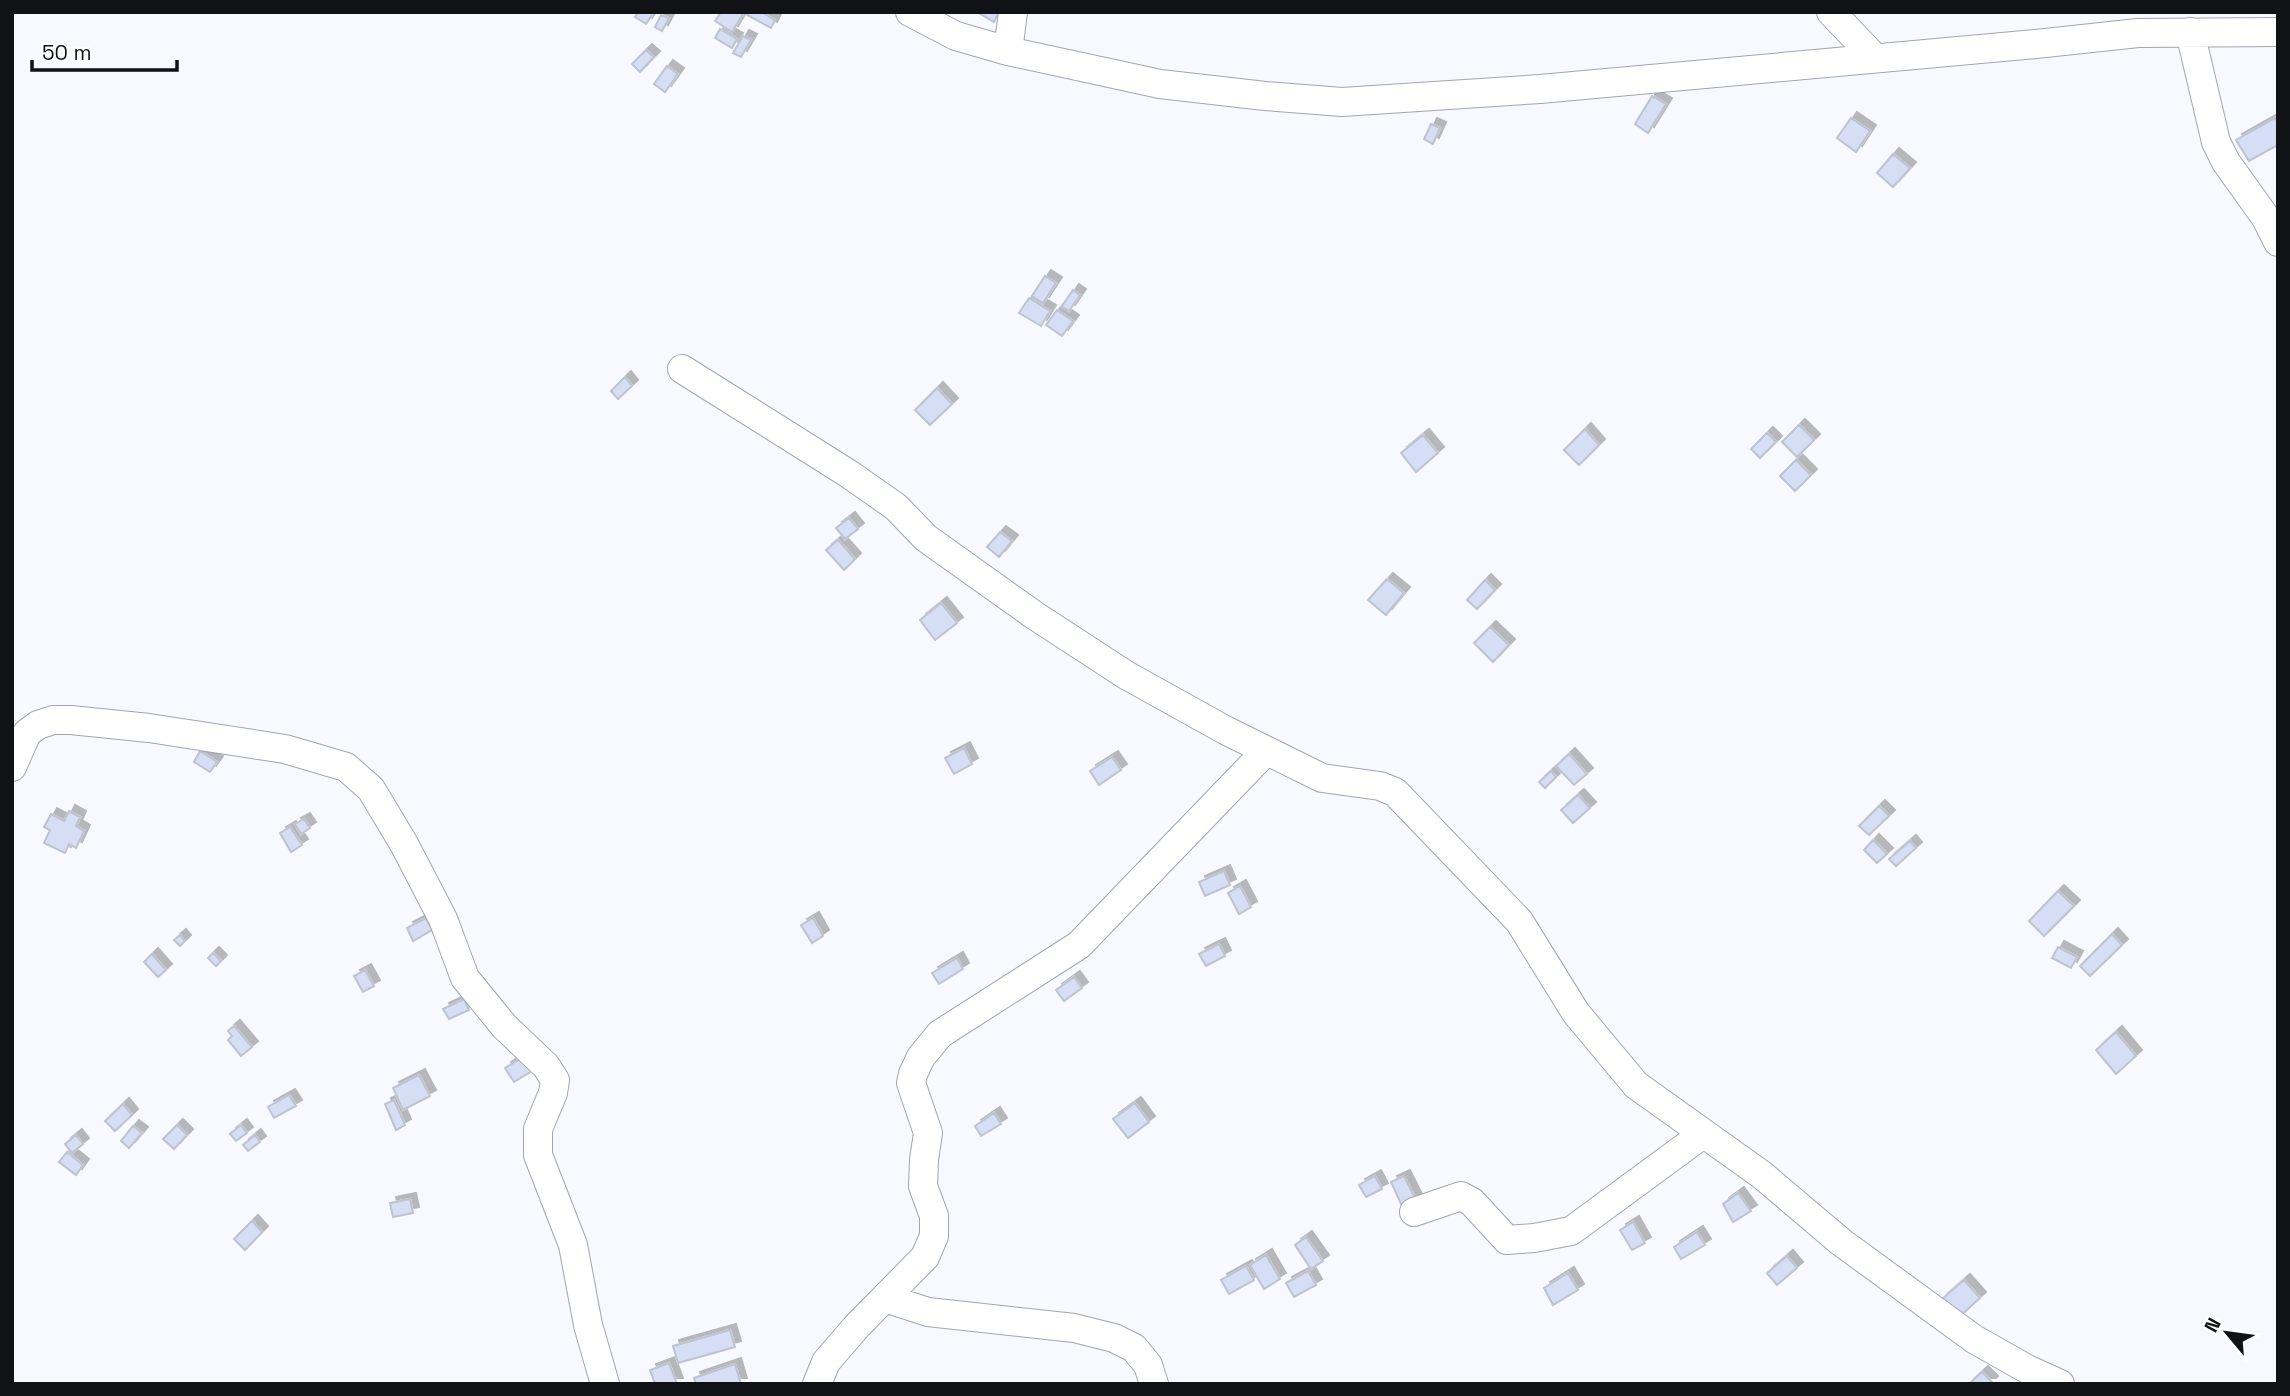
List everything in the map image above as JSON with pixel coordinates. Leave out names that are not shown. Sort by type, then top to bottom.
[{"type":"street","points":[[910,12],[956,36],[1008,51],[1160,84],[1342,102],[1540,89],[2137,33],[2278,32]]},
{"type":"street","points":[[1008,51],[1013,12]]},
{"type":"street","points":[[1831,12],[1875,58]]},
{"type":"street","points":[[2190,32],[2216,142],[2226,162],[2266,218],[2278,242]]},
{"type":"street","points":[[682,369],[897,507],[926,538],[1034,615],[1126,675],[1225,730],[1322,778],[1380,786],[1395,792],[1519,921],[1576,1013],[1636,1085],[1762,1175],[1840,1242],[1974,1339],[2060,1384]]},
{"type":"street","points":[[12,767],[27,733],[38,725],[53,720],[71,720],[149,728],[285,749],[346,767],[371,789],[404,844],[443,919],[465,978],[504,1026],[546,1066],[555,1080],[553,1093],[538,1129],[538,1155],[573,1245],[588,1325],[605,1384]]},
{"type":"street","points":[[817,1384],[826,1362],[857,1326],[925,1257],[934,1236],[934,1216],[923,1186],[928,1133],[911,1083],[921,1057],[940,1034],[1079,945],[1266,751]]},
{"type":"street","points":[[1414,1212],[1461,1196],[1472,1202],[1507,1240],[1571,1231],[1703,1134]]},
{"type":"street","points":[[885,1298],[928,1312],[1074,1328],[1114,1338],[1134,1348],[1148,1365],[1154,1384]]},
{"type":"building","points":[[638,12],[654,12],[646,24],[635,17]]},
{"type":"building","points":[[721,12],[744,12],[732,32],[715,21]]},
{"type":"building","points":[[749,12],[761,12],[775,20],[771,28],[747,15]]},
{"type":"building","points":[[977,12],[999,12],[994,22]]},
{"type":"building","points":[[661,15],[669,18],[662,31],[655,27]]},
{"type":"building","points":[[720,29],[737,39],[732,48],[715,38]]},
{"type":"building","points":[[743,36],[751,40],[741,57],[733,53]]},
{"type":"building","points":[[646,50],[654,57],[640,72],[632,64]]},
{"type":"building","points":[[667,66],[678,74],[665,92],[654,84]]},
{"type":"building","points":[[1652,96],[1666,104],[1648,133],[1635,124]]},
{"type":"building","points":[[1851,118],[1870,131],[1856,152],[1837,138]]},
{"type":"building","points":[[2275,118],[2278,122],[2278,145],[2249,161],[2236,140]]},
{"type":"building","points":[[1431,124],[1440,128],[1433,144],[1424,139]]},
{"type":"building","points":[[1893,154],[1910,168],[1893,187],[1877,173]]},
{"type":"building","points":[[1045,276],[1056,283],[1043,303],[1032,296]]},
{"type":"building","points":[[1073,290],[1080,295],[1069,311],[1062,306]]},
{"type":"building","points":[[1029,298],[1050,311],[1041,326],[1019,313]]},
{"type":"building","points":[[1057,310],[1073,321],[1062,336],[1046,325]]},
{"type":"building","points":[[625,377],[632,386],[618,399],[611,391]]},
{"type":"building","points":[[937,388],[952,404],[930,425],[915,410]]},
{"type":"building","points":[[1799,425],[1814,440],[1797,457],[1782,442]]},
{"type":"building","points":[[1585,429],[1599,445],[1579,465],[1564,450]]},
{"type":"building","points":[[1767,433],[1776,442],[1760,458],[1751,449]]},
{"type":"building","points":[[1423,435],[1438,453],[1416,472],[1401,453]]},
{"type":"building","points":[[1796,460],[1811,475],[1795,491],[1780,476]]},
{"type":"building","points":[[849,518],[858,529],[845,539],[836,528]]},
{"type":"building","points":[[1000,532],[1012,541],[999,557],[987,547]]},
{"type":"building","points":[[838,540],[855,559],[844,570],[826,550]]},
{"type":"building","points":[[1387,579],[1404,593],[1386,615],[1368,600]]},
{"type":"building","points":[[1485,580],[1495,590],[1477,609],[1467,600]]},
{"type":"building","points":[[941,603],[957,623],[935,640],[920,620]]},
{"type":"building","points":[[1490,627],[1509,645],[1493,662],[1474,643]]},
{"type":"building","points":[[964,748],[972,764],[954,774],[945,758]]},
{"type":"building","points":[[200,751],[217,762],[210,772],[194,762]]},
{"type":"building","points":[[1569,754],[1587,774],[1574,785],[1556,766]]},
{"type":"building","points":[[1112,757],[1121,770],[1099,785],[1090,771]]},
{"type":"building","points":[[1551,771],[1556,777],[1545,788],[1539,782]]},
{"type":"building","points":[[1578,795],[1590,808],[1573,823],[1561,810]]},
{"type":"building","points":[[1879,806],[1889,816],[1869,835],[1859,826]]},
{"type":"building","points":[[69,811],[80,817],[76,826],[84,831],[76,848],[69,844],[65,853],[44,843],[50,830],[44,827],[51,814],[64,821]]},
{"type":"building","points":[[304,819],[310,828],[301,834],[295,824]]},
{"type":"building","points":[[290,827],[302,845],[291,852],[280,833]]},
{"type":"building","points":[[1873,840],[1887,854],[1877,863],[1864,850]]},
{"type":"building","points":[[1910,841],[1916,848],[1896,866],[1889,859]]},
{"type":"building","points":[[1224,871],[1230,885],[1205,896],[1199,882]]},
{"type":"building","points":[[1240,886],[1251,907],[1239,914],[1228,893]]},
{"type":"building","points":[[2058,891],[2074,906],[2044,936],[2029,921]]},
{"type":"building","points":[[426,918],[432,930],[413,941],[407,928]]},
{"type":"building","points":[[813,918],[823,936],[812,943],[801,925]]},
{"type":"building","points":[[2112,934],[2122,945],[2090,976],[2080,966]]},
{"type":"building","points":[[180,935],[185,941],[180,946],[174,940]]},
{"type":"building","points":[[1219,944],[1225,956],[1206,966],[1199,954]]},
{"type":"building","points":[[2058,947],[2077,957],[2071,968],[2052,958]]},
{"type":"building","points":[[213,953],[221,961],[216,966],[208,958]]},
{"type":"building","points":[[152,954],[166,970],[158,977],[144,962]]},
{"type":"building","points":[[957,958],[963,969],[939,984],[932,973]]},
{"type":"building","points":[[365,970],[374,986],[363,992],[354,976]]},
{"type":"building","points":[[1074,977],[1082,988],[1064,1001],[1056,990]]},
{"type":"building","points":[[464,999],[469,1010],[449,1019],[443,1009]]},
{"type":"building","points":[[234,1026],[252,1047],[241,1056],[228,1040],[232,1036],[228,1031]]},
{"type":"building","points":[[2116,1032],[2136,1056],[2116,1074],[2096,1050]]},
{"type":"building","points":[[525,1056],[534,1070],[514,1082],[505,1068]]},
{"type":"building","points":[[419,1075],[430,1096],[403,1110],[393,1088]]},
{"type":"building","points":[[289,1095],[296,1106],[274,1118],[268,1107]]},
{"type":"building","points":[[394,1100],[405,1125],[396,1130],[385,1104]]},
{"type":"building","points":[[1135,1103],[1149,1122],[1128,1138],[1113,1119]]},
{"type":"building","points":[[123,1104],[132,1115],[115,1131],[105,1121]]},
{"type":"building","points":[[994,1113],[1001,1124],[981,1136],[975,1126]]},
{"type":"building","points":[[177,1125],[187,1135],[174,1149],[163,1139]]},
{"type":"building","points":[[241,1125],[247,1133],[236,1141],[230,1134]]},
{"type":"building","points":[[133,1126],[142,1133],[129,1148],[121,1141]]},
{"type":"building","points":[[76,1135],[83,1144],[72,1153],[65,1144]]},
{"type":"building","points":[[255,1135],[260,1142],[248,1151],[243,1145]]},
{"type":"building","points":[[67,1152],[83,1165],[76,1175],[59,1162]]},
{"type":"building","points":[[1375,1176],[1382,1189],[1366,1197],[1359,1185]]},
{"type":"building","points":[[1404,1176],[1416,1200],[1402,1206],[1391,1182]]},
{"type":"building","points":[[1738,1193],[1751,1211],[1733,1222],[1723,1204]]},
{"type":"building","points":[[410,1199],[413,1213],[393,1217],[390,1203]]},
{"type":"building","points":[[252,1221],[262,1232],[245,1250],[234,1239]]},
{"type":"building","points":[[1633,1222],[1645,1243],[1632,1250],[1620,1230]]},
{"type":"building","points":[[1697,1232],[1705,1245],[1681,1259],[1674,1247]]},
{"type":"building","points":[[1306,1237],[1323,1261],[1311,1269],[1295,1245]]},
{"type":"building","points":[[1266,1255],[1280,1279],[1264,1289],[1250,1265]]},
{"type":"building","points":[[1787,1256],[1797,1268],[1777,1285],[1767,1273]]},
{"type":"building","points":[[1246,1266],[1254,1280],[1229,1294],[1221,1280]]},
{"type":"building","points":[[1308,1271],[1316,1285],[1294,1297],[1286,1283]]},
{"type":"building","points":[[1568,1273],[1578,1290],[1553,1305],[1544,1288]]},
{"type":"building","points":[[1964,1280],[1980,1298],[1958,1318],[1942,1299]]},
{"type":"building","points":[[730,1330],[735,1347],[678,1363],[673,1346]]},
{"type":"building","points":[[669,1363],[677,1384],[655,1384],[650,1370]]},
{"type":"building","points":[[735,1364],[741,1384],[696,1384],[694,1378]]},
{"type":"building","points":[[1982,1372],[1992,1382],[1990,1384],[1969,1384]]}]
